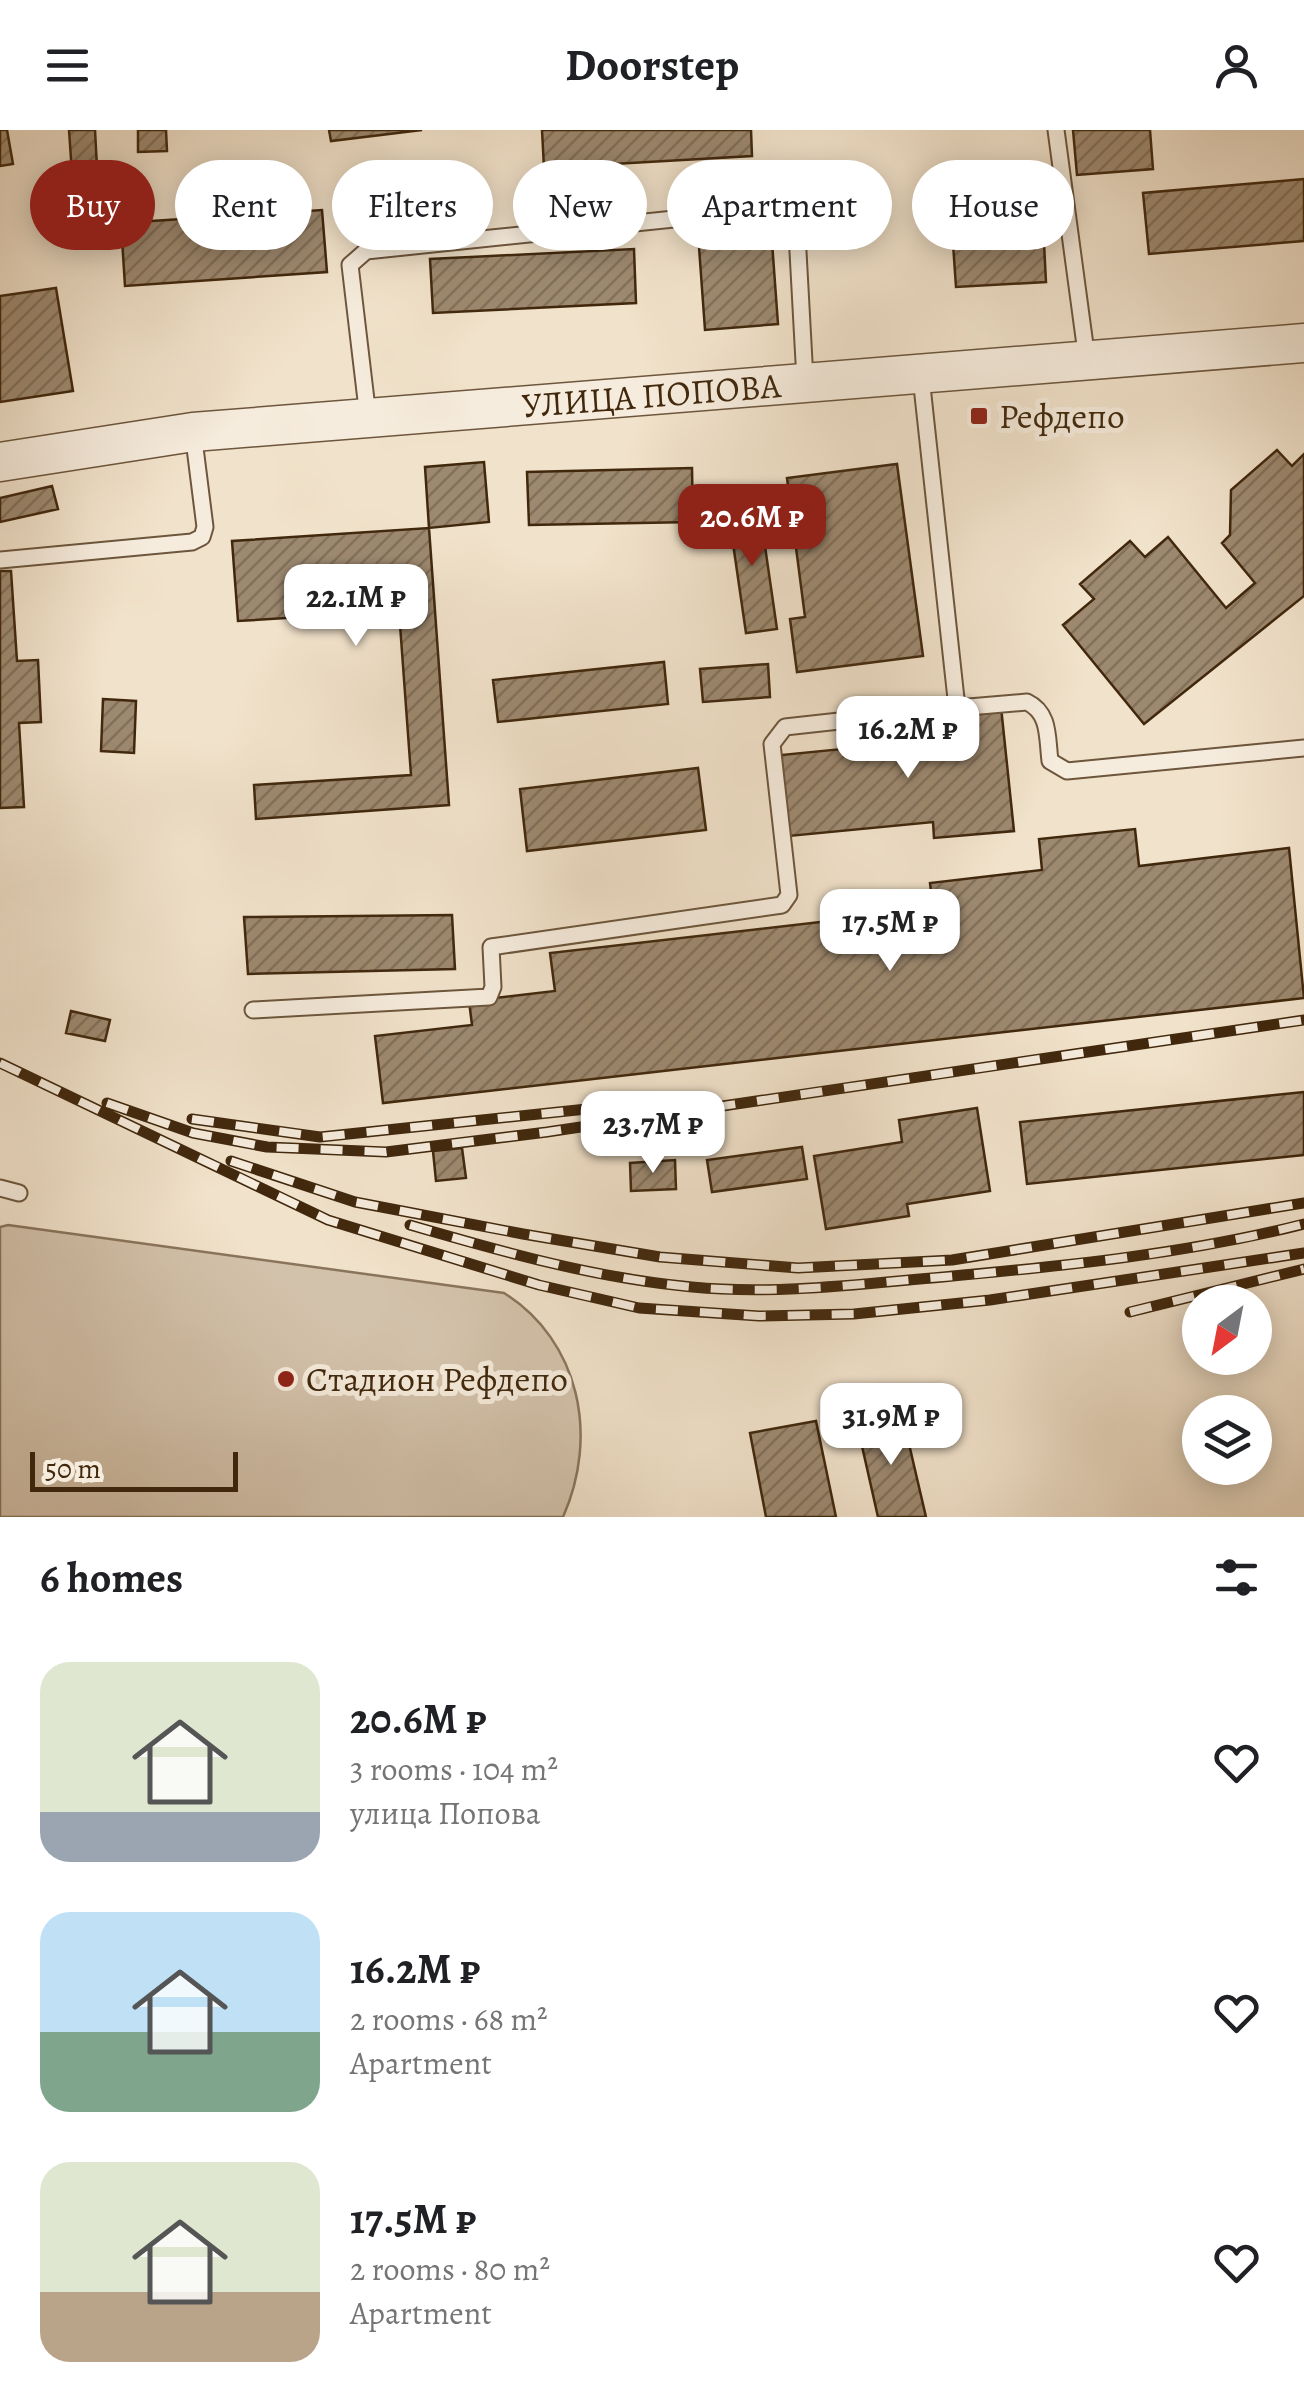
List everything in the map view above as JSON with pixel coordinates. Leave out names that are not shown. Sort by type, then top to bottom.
[{"type":"street","name":"УЛИЦА ПОПОВА","points":[[0,462],[192,432],[922,377],[1304,343]]},
{"type":"lane","points":[[1056,130],[1087,360]]},
{"type":"lane","points":[[368,418],[350,265],[366,250],[780,208],[793,209],[796,215],[806,384]]},
{"type":"lane","points":[[922,377],[957,708]]},
{"type":"lane","points":[[0,560],[192,542],[202,537],[205,526],[192,432]]},
{"type":"lane","points":[[253,1010],[488,997],[494,986],[491,948],[782,905],[789,895],[772,744],[785,727],[1027,702],[1044,713],[1050,760],[1067,772],[1304,748]]},
{"type":"lane","points":[[0,1188],[18,1193]]},
{"type":"shaded area","name":"Стадион Рефдепо","points":[[8,1225],[504,1293],[530,1313],[550,1337],[566,1364],[576,1393],[580,1455],[563,1517],[0,1517],[0,1227]]},
{"type":"building","points":[[0,130],[7,130],[13,164],[0,166]]},
{"type":"building","points":[[69,130],[95,130],[97,160],[71,160]]},
{"type":"building","points":[[138,130],[166,130],[167,151],[138,152]]},
{"type":"building","points":[[329,130],[422,130],[331,141]]},
{"type":"building","points":[[542,130],[751,130],[752,156],[647,162],[544,160]]},
{"type":"building","points":[[1073,130],[1150,130],[1153,169],[1077,175]]},
{"type":"building","points":[[1304,179],[1304,241],[1149,254],[1143,193]]},
{"type":"building","points":[[322,210],[327,272],[125,286],[123,250],[155,250],[155,221],[175,220],[175,250],[312,250],[312,211]]},
{"type":"building","points":[[634,250],[636,303],[433,313],[430,259]]},
{"type":"building","points":[[699,250],[773,250],[778,324],[705,330]]},
{"type":"building","points":[[953,250],[1044,250],[1046,282],[956,287]]},
{"type":"building","points":[[56,288],[73,391],[0,402],[0,296]]},
{"type":"building","points":[[1277,450],[1292,466],[1304,454],[1304,596],[1144,724],[1063,625],[1094,599],[1080,584],[1130,541],[1145,557],[1168,537],[1226,608],[1255,583],[1222,543],[1230,535],[1231,490]]},
{"type":"building","points":[[484,462],[489,522],[429,528],[425,467]]},
{"type":"building","points":[[897,464],[923,656],[797,672],[790,619],[805,617],[787,478]]},
{"type":"building","points":[[692,468],[693,522],[529,525],[527,472]]},
{"type":"building","points":[[52,486],[58,509],[0,522],[0,498]]},
{"type":"building","points":[[759,505],[777,629],[746,633],[728,509]]},
{"type":"building","points":[[429,528],[449,805],[256,819],[254,785],[411,775],[399,611],[238,621],[232,541]]},
{"type":"building","points":[[0,571],[11,571],[17,661],[38,660],[41,722],[19,723],[24,807],[0,808]]},
{"type":"building","points":[[664,662],[668,704],[498,722],[493,680]]},
{"type":"building","points":[[768,664],[770,697],[703,702],[700,669]]},
{"type":"building","points":[[103,699],[136,701],[134,753],[101,751]]},
{"type":"building","points":[[1001,707],[1014,831],[934,838],[933,822],[789,836],[781,755],[924,741],[921,715]]},
{"type":"building","points":[[698,768],[706,830],[527,851],[520,789]]},
{"type":"building","points":[[1135,829],[1139,866],[1289,848],[1304,998],[383,1103],[375,1036],[472,1025],[469,1001],[555,991],[550,953],[933,909],[930,883],[1042,870],[1039,839]]},
{"type":"building","points":[[452,915],[455,969],[248,974],[244,917]]},
{"type":"building","points":[[71,1011],[110,1020],[105,1041],[66,1033]]},
{"type":"building","points":[[1304,1092],[1304,1155],[1027,1184],[1020,1122]]},
{"type":"building","points":[[977,1108],[990,1191],[907,1204],[909,1216],[826,1229],[814,1156],[902,1142],[899,1120]]},
{"type":"building","points":[[802,1147],[807,1179],[712,1192],[707,1160]]},
{"type":"building","points":[[462,1148],[466,1178],[436,1181],[433,1151]]},
{"type":"building","points":[[675,1160],[676,1189],[631,1191],[630,1163]]},
{"type":"building","points":[[902,1414],[926,1517],[878,1517],[857,1424]]},
{"type":"building","points":[[816,1421],[836,1517],[766,1517],[750,1433]]},
{"type":"railway","points":[[107,1103],[193,1133],[267,1147],[386,1152],[547,1132],[1304,1020]]},
{"type":"railway","points":[[0,1063],[328,1220],[539,1285],[639,1308],[759,1316],[854,1314],[990,1300],[1304,1253]]},
{"type":"railway","points":[[192,1119],[320,1137],[644,1103]]},
{"type":"railway","points":[[231,1161],[355,1202],[523,1234],[660,1257],[798,1268],[952,1260],[1304,1203]]},
{"type":"railway","points":[[410,1225],[585,1271],[692,1287],[755,1290],[1079,1263],[1170,1251],[1304,1224]]},
{"type":"railway","points":[[1130,1312],[1304,1269]]},
{"type":"place","name":"Рефдепо","points":[[979,416]]},
{"type":"place","name":"Стадион Рефдепо","points":[[286,1379]]}]
